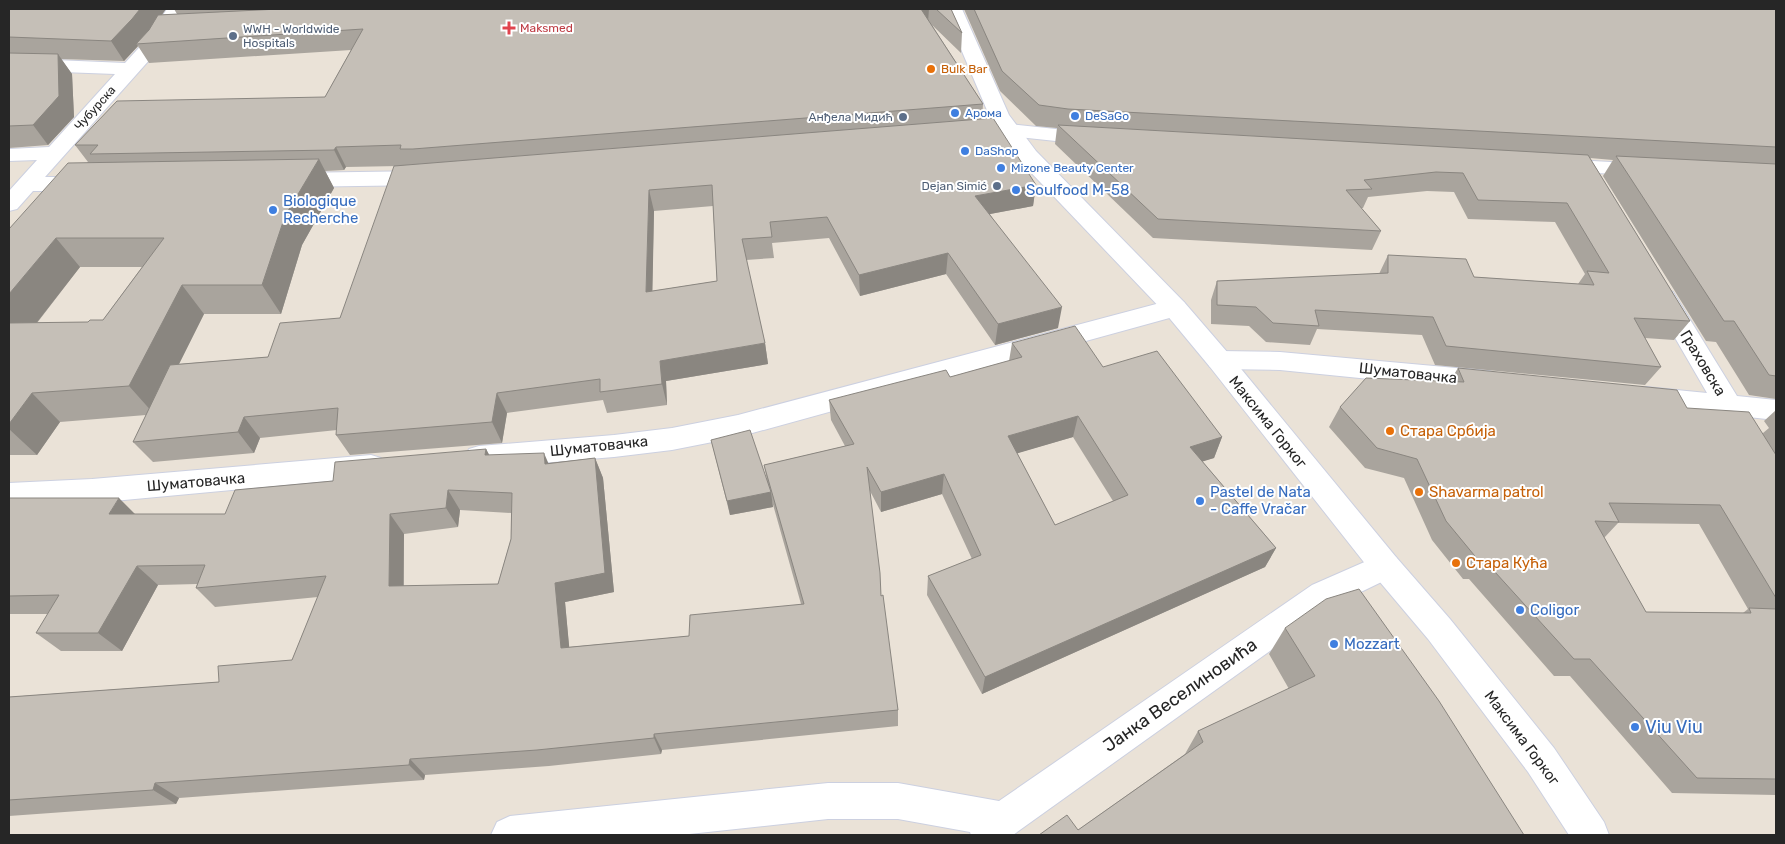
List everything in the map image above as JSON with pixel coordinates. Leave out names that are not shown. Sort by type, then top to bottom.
[{"type":"street","name":"Чубурска","points":[[9,204],[130,69],[165,28],[176,9]]},
{"type":"street","name":"Максима Горког","points":[[953,9],[999,115],[1028,156],[1175,308],[1219,360],[1385,566],[1439,629],[1541,760],[1591,835]]},
{"type":"street","points":[[165,28],[187,26]]},
{"type":"street","points":[[9,64],[130,69]]},
{"type":"street","points":[[964,134],[1009,130],[1065,137],[1114,140]]},
{"type":"street","points":[[9,155],[55,153]]},
{"type":"street","points":[[1536,164],[1661,170]]},
{"type":"street","points":[[1584,166],[1597,188]]},
{"type":"street","points":[[274,181],[448,176]]},
{"type":"street","points":[[26,184],[110,183]]},
{"type":"street","name":"Граховска","points":[[1652,280],[1747,436]]},
{"type":"street","name":"Шуматовачка","points":[[457,459],[614,446],[738,426],[1175,308]]},
{"type":"street","name":"Шуматовачка","points":[[1219,360],[1280,361],[1513,384]]},
{"type":"street","points":[[1620,394],[1776,410]]},
{"type":"street","name":"Шуматовачка","points":[[9,495],[92,491],[398,464]]},
{"type":"street","name":"Јанка Веселиновића","points":[[993,828],[1323,594],[1385,566]]},
{"type":"street","points":[[510,835],[828,800],[898,800],[993,828]]},
{"type":"building","points":[[9,9],[140,9],[111,41],[9,37]]},
{"type":"building","points":[[279,9],[921,9],[983,104],[413,149],[400,149],[401,145],[336,147],[334,150],[90,154],[98,145],[75,145],[117,101],[325,97],[363,29],[136,44],[149,30],[158,15]]},
{"type":"building","points":[[936,9],[951,9],[962,33]]},
{"type":"building","points":[[974,9],[1776,9],[1776,147],[1068,109],[1039,105],[1002,71]]},
{"type":"building","points":[[9,53],[58,54],[59,96],[33,125],[9,126]]},
{"type":"building","points":[[993,118],[1036,185],[975,196],[1062,307],[998,324],[948,253],[859,275],[827,217],[770,222],[772,237],[742,239],[765,343],[660,361],[662,384],[600,392],[600,379],[497,393],[492,422],[336,435],[338,408],[244,417],[238,432],[133,442],[170,365],[268,357],[280,323],[340,318],[394,166]],"holes":[[[712,185],[717,281],[646,292],[649,190]]]},
{"type":"building","points":[[1058,125],[1588,155],[1690,321],[1634,318],[1661,367],[1446,346],[1433,317],[1315,310],[1319,326],[1273,323],[1256,307],[1217,305],[1217,281],[1388,273],[1388,255],[1466,259],[1474,277],[1594,285],[1587,271],[1609,273],[1567,203],[1478,200],[1463,173],[1436,172],[1364,180],[1372,189],[1346,190],[1381,231],[1158,219]]},
{"type":"building","points":[[1616,156],[1776,164],[1776,376],[1769,375],[1734,321],[1724,321]]},
{"type":"building","points":[[319,159],[285,216],[262,285],[182,285],[129,386],[32,393],[9,424],[9,323],[88,322],[90,320],[103,320],[164,238],[56,238],[9,294],[9,229],[68,163]]},
{"type":"building","points":[[1075,326],[1103,367],[1157,351],[1222,437],[1190,447],[1276,548],[985,677],[928,576],[981,555],[944,474],[881,492],[867,467],[881,596],[883,595],[898,710],[654,734],[654,738],[537,750],[410,759],[409,765],[155,783],[153,790],[9,800],[9,697],[219,682],[218,666],[292,660],[326,576],[196,588],[205,565],[137,566],[98,633],[36,633],[59,595],[9,596],[9,498],[119,498],[109,514],[225,514],[235,490],[333,481],[335,462],[486,449],[485,455],[544,453],[545,464],[595,458],[605,573],[555,583],[561,648],[689,636],[690,615],[804,604],[764,465],[854,444],[829,400],[946,370],[950,377],[1022,357],[1012,343]],"holes":[[[1078,416],[1128,495],[1055,525],[1008,436]],[[448,490],[512,493],[511,539],[498,584],[389,586],[390,514],[446,508]]]},
{"type":"building","points":[[1458,368],[1677,390],[1687,408],[1749,412],[1776,455],[1776,598],[1720,505],[1609,503],[1619,522],[1595,521],[1646,612],[1751,613],[1749,608],[1776,609],[1776,779],[1697,778],[1590,659],[1574,659],[1485,561],[1479,561],[1446,521],[1417,459],[1377,448],[1340,407],[1366,378],[1464,382]]},
{"type":"building","points":[[750,430],[771,492],[727,501],[711,440]]},
{"type":"building","points":[[1359,589],[1439,701],[1524,835],[1039,835],[1067,815],[1078,830],[1203,742],[1198,731],[1315,676],[1285,628],[1326,599]]},
{"type":"place","name":"Maksmed","points":[[509,28]]},
{"type":"place","name":"WWH - Worldwide Hospitals","points":[[233,36]]},
{"type":"place","name":"Bulk Bar","points":[[931,69]]},
{"type":"place","name":"Арома","points":[[955,113]]},
{"type":"place","name":"DeSaGo","points":[[1075,116]]},
{"type":"place","name":"Анђела Мидић","points":[[903,117]]},
{"type":"place","name":"DaShop","points":[[965,151]]},
{"type":"place","name":"Mizone Beauty Center","points":[[1001,168]]},
{"type":"place","name":"Dejan Simić","points":[[997,186]]},
{"type":"place","name":"Soulfood M-58","points":[[1016,190]]},
{"type":"place","name":"Biologique Recherche","points":[[273,210]]},
{"type":"place","name":"Стара Србија","points":[[1390,431]]},
{"type":"place","name":"Shavarma patrol","points":[[1419,492]]},
{"type":"place","name":"Pastel de Nata - Caffe Vračar","points":[[1200,501]]},
{"type":"place","name":"Стара Кућа","points":[[1456,563]]},
{"type":"place","name":"Coligor","points":[[1520,610]]},
{"type":"place","name":"Mozzart","points":[[1334,644]]},
{"type":"place","name":"Viu Viu","points":[[1635,727]]}]
